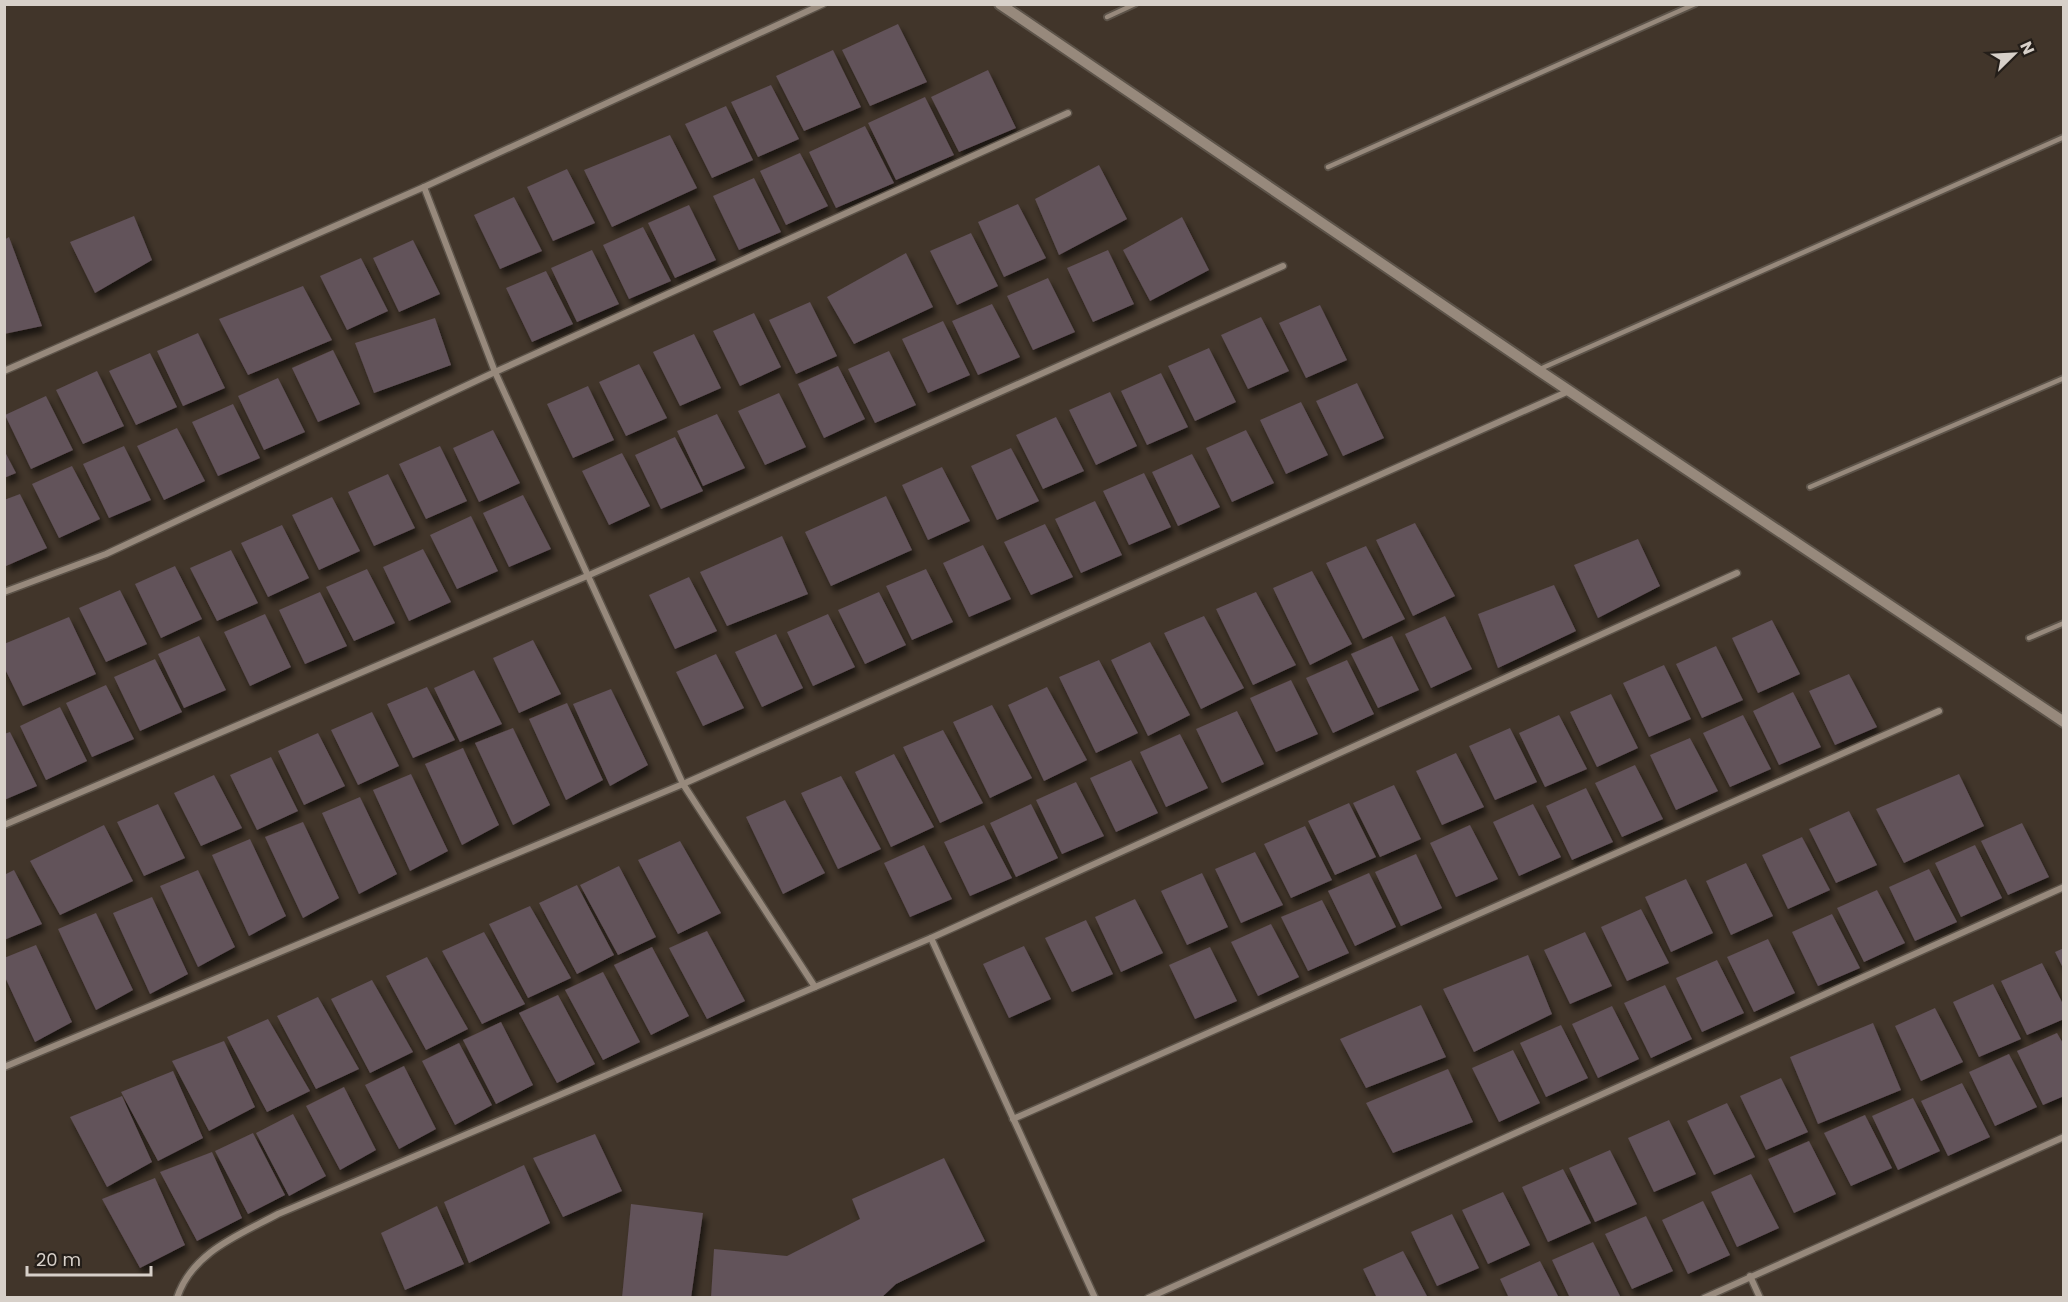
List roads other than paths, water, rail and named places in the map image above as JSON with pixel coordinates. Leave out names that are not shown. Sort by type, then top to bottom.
[{"type":"street","points":[[4,371],[424,187],[823,4]]},
{"type":"street","points":[[1000,4],[1569,391],[2064,722]]},
{"type":"street","points":[[4,592],[106,554],[495,372],[1068,113]]},
{"type":"street","points":[[424,187],[495,372],[683,784],[814,987]]},
{"type":"street","points":[[4,825],[587,576],[1283,266]]},
{"type":"street","points":[[4,1067],[683,784],[1569,391]]},
{"type":"street","points":[[177,1298],[187,1275],[213,1249],[278,1214],[931,938],[1737,573]]},
{"type":"street","points":[[1013,1119],[1939,711]]},
{"type":"street","points":[[1148,1298],[2064,887]]},
{"type":"street","points":[[931,938],[1095,1298]]},
{"type":"street","points":[[1704,1298],[2064,1137]]},
{"type":"street","points":[[1750,1276],[1760,1298]]},
{"type":"lane","points":[[1107,17],[1135,4]]},
{"type":"lane","points":[[1328,167],[1695,4]]},
{"type":"lane","points":[[1538,370],[2064,136]]},
{"type":"lane","points":[[1810,487],[2064,378]]},
{"type":"lane","points":[[2029,638],[2064,623]]}]
